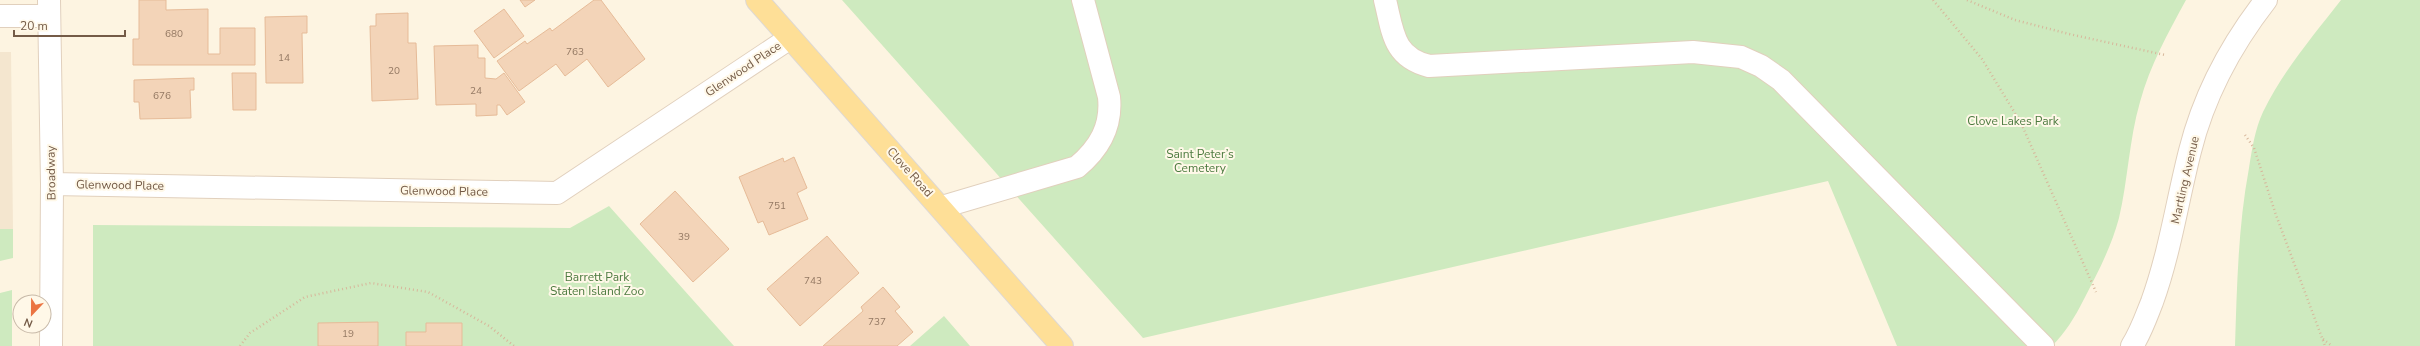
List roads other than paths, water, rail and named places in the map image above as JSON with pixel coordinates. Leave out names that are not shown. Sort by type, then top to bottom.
[{"type":"main road","name":"Clove Road","points":[[757,0],[942,207],[1062,346]]},
{"type":"street","points":[[942,207],[1078,167],[1090,156],[1100,143],[1107,128],[1110,105],[1083,0]]},
{"type":"street","points":[[1384,0],[1397,46],[1404,56],[1416,63],[1429,66],[1693,52],[1741,57],[1760,66],[1781,80],[2043,346]]},
{"type":"street","name":"Martling Avenue","points":[[2132,346],[2140,334],[2164,268],[2190,150],[2212,86],[2243,30],[2266,0]]},
{"type":"street","points":[[0,16],[49,8]]},
{"type":"street","name":"Broadway","points":[[49,8],[52,184],[51,346]]},
{"type":"street","name":"Glenwood Place","points":[[52,184],[557,193],[790,38]]},
{"type":"park label","name":"Clove Lakes Park","points":[[2013,121]]},
{"type":"park label","name":"Saint Peter’s Cemetery","points":[[1200,161]]},
{"type":"park label","name":"Barrett Park Staten Island Zoo","points":[[597,284]]}]
